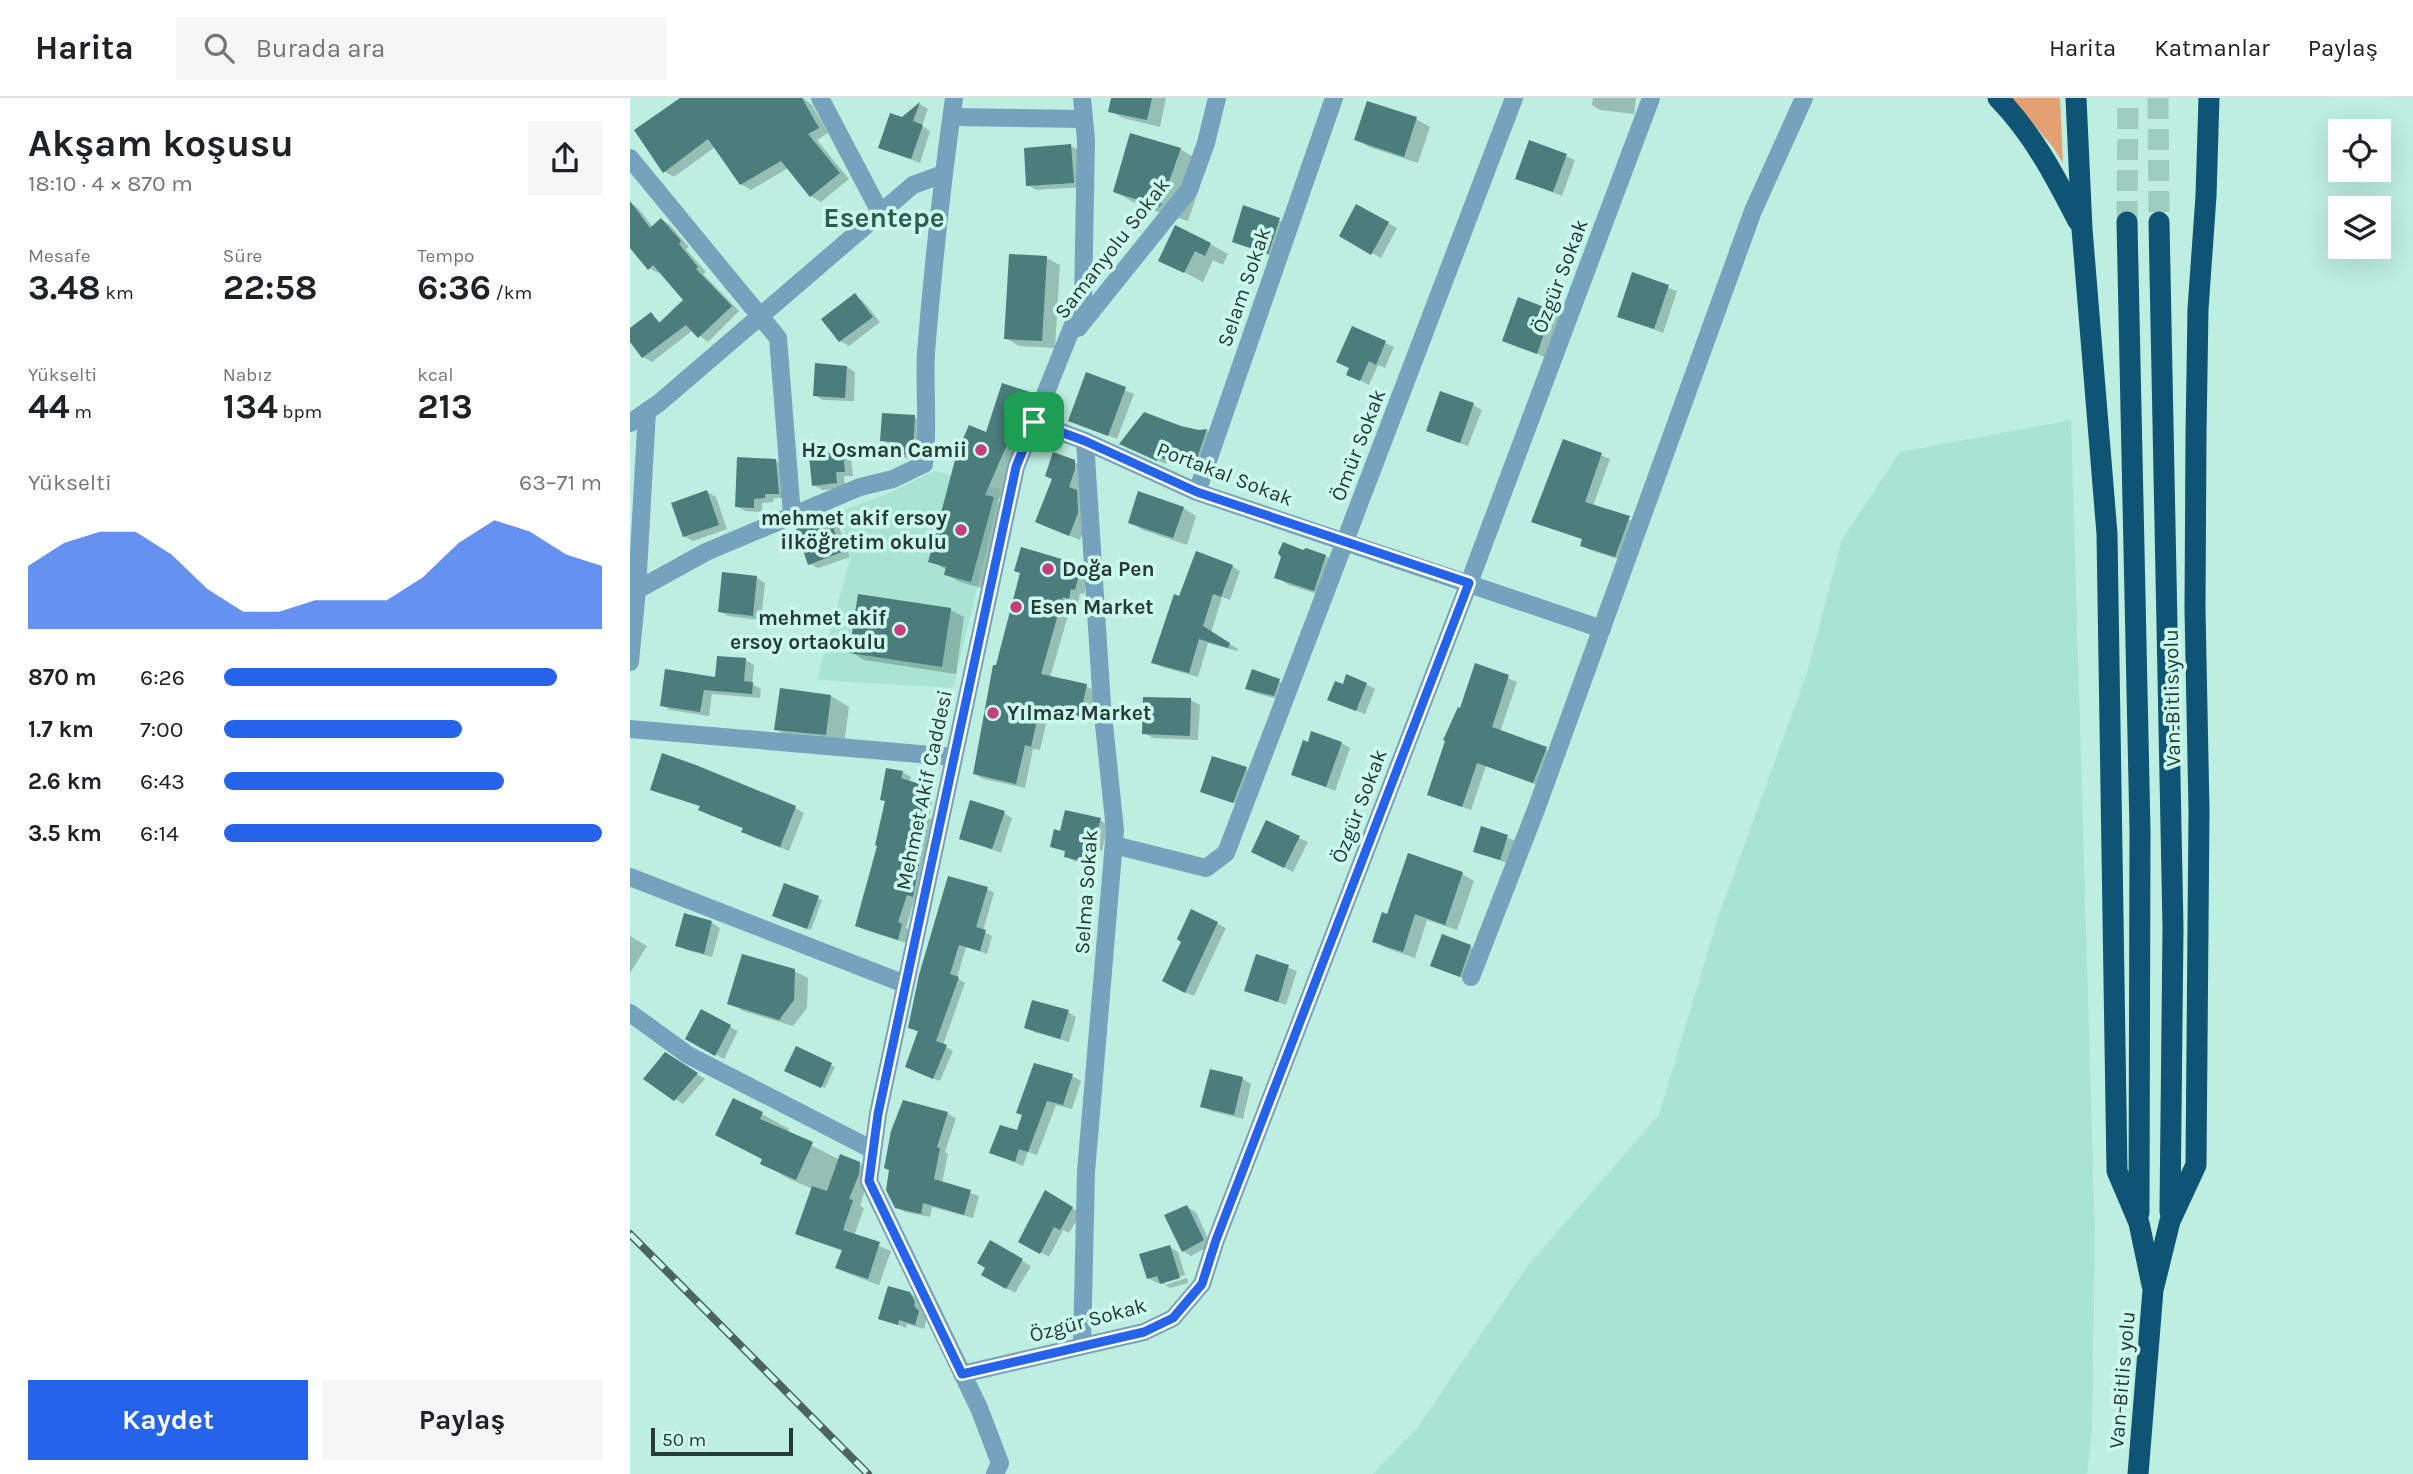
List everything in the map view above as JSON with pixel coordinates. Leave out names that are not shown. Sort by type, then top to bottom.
[{"type":"highway","points":[[1998,98],[2017,118],[2048,162],[2082,229]]},
{"type":"highway","name":"Van-Bitlis yolu","points":[[2076,98],[2082,229],[2107,534],[2117,1171],[2139,1223],[2154,1290]]},
{"type":"highway","name":"Van-Bitlis yolu","points":[[2138,1474],[2154,1290],[2170,1221],[2196,1165],[2199,810],[2195,609],[2196,434],[2198,309],[2206,196],[2209,98]]},
{"type":"highway","points":[[2127,222],[2140,830],[2139,1223]]},
{"type":"highway","points":[[2159,222],[2173,928],[2170,1221]]},
{"type":"street","points":[[820,98],[880,212]]},
{"type":"street","points":[[637,590],[706,551],[860,487],[892,479],[924,464],[928,435],[926,355],[943,174],[954,98]]},
{"type":"street","name":"Mehmet Akif Caddesi","points":[[995,1474],[1000,1463],[979,1408],[869,1181],[878,1114],[1016,467],[1083,300],[1086,140],[1082,98]]},
{"type":"street","name":"Samanyolu Sokak","points":[[1065,344],[1189,190],[1206,143],[1217,98]]},
{"type":"street","name":"Selam Sokak","points":[[1197,492],[1334,98]]},
{"type":"street","name":"Ömür Sokak","points":[[1114,845],[1206,868],[1226,853],[1514,98]]},
{"type":"street","name":"Özgür Sokak","points":[[962,1374],[1144,1332],[1173,1318],[1202,1284],[1216,1240],[1469,583],[1651,98]]},
{"type":"street","points":[[1471,977],[1537,807],[1752,211],[1804,98]]},
{"type":"street","points":[[952,117],[1084,119]]},
{"type":"street","points":[[630,158],[778,338],[792,515]]},
{"type":"street","points":[[630,423],[880,212],[914,185],[943,174]]},
{"type":"street","points":[[630,662],[637,590],[647,411]]},
{"type":"street","name":"Portakal Sokak","points":[[1034,422],[1085,441],[1197,492],[1602,629]]},
{"type":"street","name":"Selma Sokak","points":[[1082,1346],[1086,1172],[1115,830],[1102,705],[1085,441]]},
{"type":"street","points":[[630,729],[954,757]]},
{"type":"street","points":[[630,877],[905,984]]},
{"type":"street","points":[[630,1013],[688,1055],[873,1150]]},
{"type":"shaded area","points":[[2011,98],[2060,98],[2063,163],[2053,147]]},
{"type":"shaded area","points":[[2071,420],[2095,1236],[2092,1431],[2087,1474],[1373,1474],[1418,1427],[1529,1264],[1659,1115],[1718,918],[1807,673],[1842,540],[1900,452]]},
{"type":"shaded area","points":[[935,471],[1001,489],[953,688],[817,680],[851,556],[838,512],[885,495]]},
{"type":"building","points":[[680,98],[802,98],[819,128],[808,134],[840,173],[810,197],[781,161],[740,185],[708,139],[663,173],[634,130]]},
{"type":"building","points":[[1111,98],[1152,98],[1147,120],[1108,112]]},
{"type":"building","points":[[1367,101],[1417,117],[1404,157],[1354,140]]},
{"type":"building","points":[[920,102],[913,121],[923,125],[911,159],[878,148],[890,113],[902,117]]},
{"type":"building","points":[[1130,133],[1181,148],[1160,207],[1113,192]]},
{"type":"building","points":[[1529,140],[1567,154],[1553,192],[1515,179]]},
{"type":"building","points":[[1071,144],[1074,183],[1026,186],[1024,148]]},
{"type":"building","points":[[630,201],[650,228],[661,218],[681,241],[679,244],[698,267],[696,269],[732,306],[698,338],[686,325],[642,358],[630,342],[630,328],[651,312],[659,323],[683,300],[653,265],[648,270],[630,248]]},
{"type":"building","points":[[1356,204],[1389,222],[1371,255],[1339,236]]},
{"type":"building","points":[[1243,205],[1280,218],[1268,254],[1232,242]]},
{"type":"building","points":[[1175,225],[1211,243],[1205,256],[1195,251],[1184,273],[1158,261]]},
{"type":"building","points":[[1009,254],[1047,256],[1042,341],[1004,339]]},
{"type":"building","points":[[1632,272],[1669,285],[1654,329],[1617,317]]},
{"type":"building","points":[[855,293],[873,317],[839,342],[821,319]]},
{"type":"building","points":[[1518,297],[1552,310],[1537,354],[1502,341]]},
{"type":"building","points":[[1352,326],[1386,341],[1376,365],[1369,361],[1360,381],[1346,375],[1349,368],[1336,362]]},
{"type":"building","points":[[815,363],[847,366],[845,398],[813,396]]},
{"type":"building","points":[[1086,372],[1126,387],[1108,436],[1068,421]]},
{"type":"building","points":[[1002,383],[1033,393],[1020,425],[1016,424],[985,495],[994,497],[971,582],[944,575],[946,567],[928,562],[954,459],[969,425],[986,432]]},
{"type":"building","points":[[1440,391],[1474,403],[1460,443],[1426,431]]},
{"type":"building","points":[[1144,412],[1181,426],[1207,429],[1193,470],[1159,457],[1157,461],[1119,444]]},
{"type":"building","points":[[882,413],[915,415],[913,455],[895,454],[895,442],[880,441]]},
{"type":"building","points":[[1563,439],[1602,453],[1585,502],[1630,516],[1615,557],[1580,546],[1582,539],[1531,522]]},
{"type":"building","points":[[843,451],[845,472],[836,472],[837,483],[812,486],[809,455]]},
{"type":"building","points":[[1053,452],[1075,460],[1069,487],[1077,490],[1078,513],[1069,536],[1035,522],[1052,479],[1045,476]]},
{"type":"building","points":[[737,457],[776,459],[779,494],[765,494],[765,498],[754,499],[754,508],[735,507]]},
{"type":"building","points":[[707,490],[719,525],[683,537],[671,503]]},
{"type":"building","points":[[1138,491],[1184,507],[1173,538],[1128,523]]},
{"type":"building","points":[[829,517],[842,552],[808,565],[796,529]]},
{"type":"building","points":[[1283,542],[1326,555],[1314,591],[1274,578],[1281,557],[1278,553]]},
{"type":"building","points":[[1021,547],[1082,565],[1075,590],[1071,589],[1069,599],[1063,597],[1041,674],[1087,684],[1080,716],[1040,707],[1031,747],[1025,745],[1016,784],[973,774],[993,665],[996,665],[1020,573],[1014,571]]},
{"type":"building","points":[[1196,551],[1233,565],[1221,597],[1213,594],[1203,626],[1230,643],[1228,648],[1199,639],[1189,673],[1151,663],[1174,594],[1179,596]]},
{"type":"building","points":[[722,572],[757,576],[753,616],[718,612]]},
{"type":"building","name":"mehmet akif ersoy ortaokulu","points":[[858,594],[951,608],[942,667],[849,653]]},
{"type":"building","points":[[717,656],[746,658],[744,681],[753,682],[752,694],[704,690],[700,712],[660,706],[665,669],[715,677]]},
{"type":"building","points":[[1475,663],[1509,675],[1492,727],[1547,747],[1533,783],[1477,763],[1462,807],[1427,795],[1445,741],[1443,740],[1458,707],[1460,708]]},
{"type":"building","points":[[1252,669],[1280,679],[1274,696],[1245,689]]},
{"type":"building","points":[[1346,674],[1367,683],[1356,711],[1327,700],[1335,681],[1343,684]]},
{"type":"building","points":[[780,688],[831,695],[826,735],[774,730]]},
{"type":"building","points":[[1143,697],[1191,698],[1190,736],[1142,734]]},
{"type":"building","points":[[1311,731],[1342,742],[1326,787],[1291,775],[1303,740],[1308,742]]},
{"type":"building","points":[[662,753],[796,806],[780,847],[741,832],[743,828],[698,810],[700,806],[650,790]]},
{"type":"building","points":[[1212,756],[1247,767],[1233,803],[1200,792]]},
{"type":"building","points":[[886,768],[903,771],[901,778],[926,786],[921,813],[926,814],[915,864],[919,865],[913,897],[907,895],[898,922],[902,924],[898,940],[855,926],[877,846],[875,845],[885,801],[880,800]]},
{"type":"building","points":[[970,800],[1005,811],[992,849],[959,839]]},
{"type":"building","points":[[1065,810],[1101,818],[1093,847],[1085,845],[1081,861],[1064,857],[1065,851],[1050,847],[1054,829],[1060,831]]},
{"type":"building","points":[[1266,820],[1300,836],[1284,868],[1251,852]]},
{"type":"building","points":[[1481,826],[1508,835],[1500,860],[1473,852]]},
{"type":"building","points":[[1408,853],[1463,872],[1445,925],[1415,914],[1403,952],[1372,942],[1382,912],[1387,914]]},
{"type":"building","points":[[948,876],[988,887],[976,927],[986,930],[980,951],[959,945],[950,974],[959,977],[936,1041],[947,1045],[933,1079],[905,1067],[918,1031],[908,1028],[919,975]]},
{"type":"building","points":[[784,883],[819,896],[807,929],[772,916]]},
{"type":"building","points":[[1191,909],[1218,922],[1185,993],[1162,981],[1181,942],[1177,939]]},
{"type":"building","points":[[684,913],[712,921],[704,954],[675,946]]},
{"type":"building","points":[[1442,934],[1471,945],[1460,977],[1430,966]]},
{"type":"building","points":[[742,954],[795,969],[794,1000],[779,1020],[727,1004]]},
{"type":"building","points":[[1256,954],[1289,965],[1278,1002],[1244,991]]},
{"type":"building","points":[[1032,1000],[1069,1010],[1060,1039],[1024,1028]]},
{"type":"building","points":[[701,1009],[731,1025],[715,1056],[685,1039]]},
{"type":"building","points":[[796,1046],[832,1063],[821,1088],[784,1071]]},
{"type":"building","points":[[665,1052],[698,1073],[674,1101],[643,1079]]},
{"type":"building","points":[[1034,1063],[1073,1074],[1063,1105],[1047,1101],[1028,1152],[1019,1149],[1015,1162],[989,1153],[1000,1125],[1017,1130],[1022,1115],[1016,1113]]},
{"type":"building","points":[[1210,1069],[1243,1077],[1234,1115],[1200,1107]]},
{"type":"building","points":[[733,1098],[763,1112],[760,1119],[813,1142],[796,1180],[760,1164],[762,1159],[715,1135]]},
{"type":"building","points":[[903,1100],[948,1112],[937,1147],[940,1148],[934,1179],[971,1190],[964,1215],[923,1203],[921,1214],[895,1208],[886,1190],[889,1170],[884,1168],[891,1131]]},
{"type":"building","points":[[840,1154],[860,1162],[859,1174],[849,1199],[853,1200],[843,1230],[880,1242],[868,1279],[835,1268],[842,1250],[795,1234],[812,1186],[827,1191]]},
{"type":"building","points":[[1045,1190],[1073,1207],[1060,1230],[1054,1227],[1040,1254],[1018,1242]]},
{"type":"building","points":[[1187,1205],[1204,1240],[1182,1252],[1164,1215]]},
{"type":"building","points":[[990,1240],[1023,1259],[1006,1289],[981,1275],[985,1268],[977,1263]]},
{"type":"building","points":[[1170,1245],[1180,1278],[1160,1284],[1157,1276],[1147,1279],[1139,1254]]},
{"type":"building","points":[[888,1286],[910,1292],[914,1306],[919,1311],[915,1325],[899,1320],[898,1325],[878,1319]]},
{"type":"tunnel","points":[[2127,222],[2128,98]]},
{"type":"tunnel","points":[[2158,98],[2159,222]]},
{"type":"railway","points":[[630,1234],[868,1474]]},
{"type":"place","name":"Hz Osman Camii","points":[[981,450]]},
{"type":"place","name":"mehmet akif ersoy ilköğretim okulu","points":[[961,530]]},
{"type":"place","name":"Doğa Pen","points":[[1048,569]]},
{"type":"place","name":"Esen Market","points":[[1016,607]]},
{"type":"place","name":"mehmet akif ersoy ortaokulu","points":[[900,630]]},
{"type":"place","name":"Yılmaz Market","points":[[993,713]]},
{"type":"district","name":"Esentepe","points":[[884,217]]},
{"type":"route","points":[[1034,422],[1085,441],[1197,492],[1469,583],[1216,1240],[1202,1284],[1173,1318],[1144,1332],[962,1374],[869,1181],[878,1114],[1016,467],[1034,422]]}]
